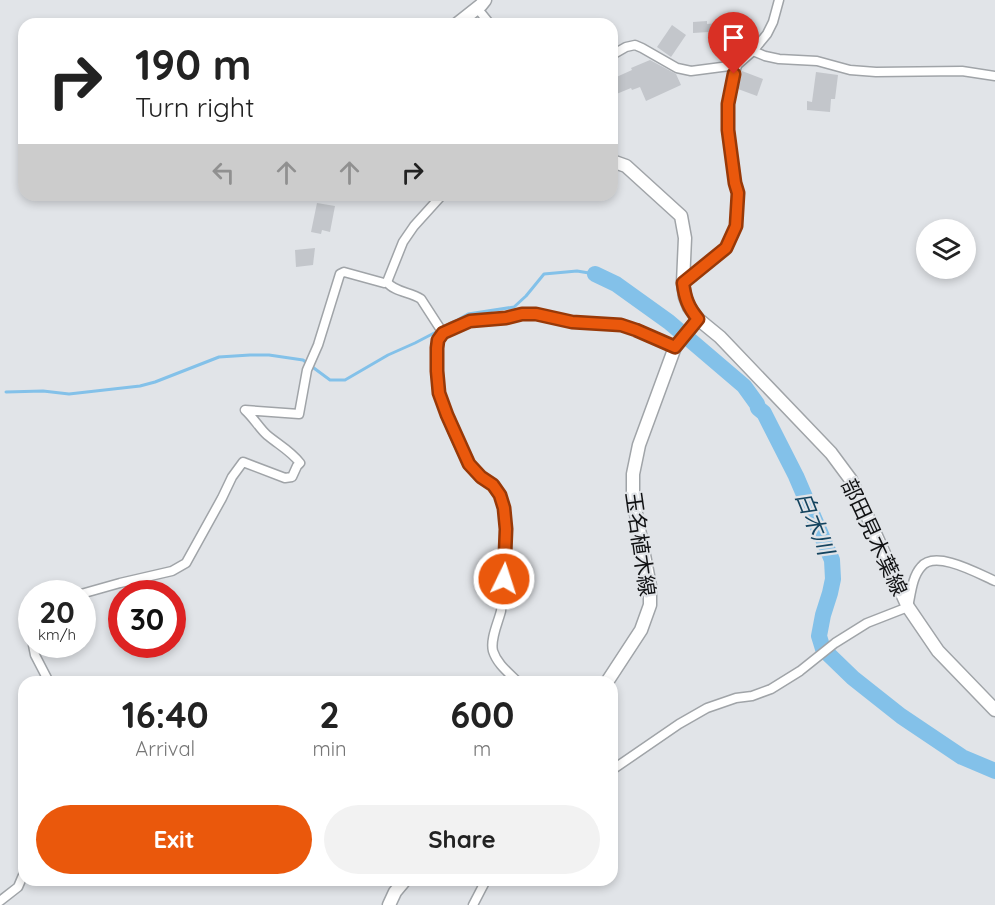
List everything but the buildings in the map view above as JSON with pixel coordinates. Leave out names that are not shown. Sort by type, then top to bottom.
[{"type":"main road","points":[[464,18],[481,4]]},
{"type":"main road","points":[[618,163],[626,166],[681,216],[685,238],[683,283],[685,297],[698,319]]},
{"type":"main road","name":"玉名植木線","points":[[611,676],[641,630],[650,605],[650,586],[633,498],[633,474],[639,445],[677,345],[698,319]]},
{"type":"main road","name":"部田見木葉線","points":[[698,319],[720,337],[831,453],[850,480],[908,607],[938,651],[995,710]]},
{"type":"main road","points":[[389,905],[400,886]]},
{"type":"street","points":[[618,52],[635,45],[678,68],[691,70],[736,65],[753,51],[767,34],[779,0]]},
{"type":"street","points":[[481,4],[487,18]]},
{"type":"street","points":[[753,51],[779,59],[817,61],[850,70],[962,71],[995,76]]},
{"type":"street","points":[[683,283],[726,248],[736,226],[738,193],[728,121],[728,104],[736,65]]},
{"type":"street","points":[[387,282],[403,242],[437,201]]},
{"type":"street","points":[[96,590],[172,571],[186,563],[232,477],[243,462],[285,478],[292,477],[300,463],[294,455],[265,434],[245,410],[299,414],[309,366],[318,345],[340,274],[387,282]]},
{"type":"street","points":[[387,282],[390,287],[422,299],[443,333]]},
{"type":"street","points":[[512,676],[495,657],[492,648],[501,611],[506,563],[504,508],[500,495],[493,485],[481,477],[469,464],[447,415],[439,393],[438,340],[443,333],[470,321],[536,314],[572,322],[621,325],[677,345]]},
{"type":"street","points":[[618,766],[707,708],[771,689],[867,623],[908,607],[915,578],[922,565],[933,560],[945,561],[969,568],[995,580]]},
{"type":"street","points":[[37,658],[46,676]]},
{"type":"street","points":[[2,902],[19,886]]},
{"type":"street","points":[[473,905],[483,886]]},
{"type":"waterway","points":[[454,322],[468,314],[514,307],[544,274],[577,271],[595,274]]},
{"type":"waterway","name":"白木川","points":[[595,274],[616,284],[669,322],[744,386],[758,408],[764,413],[796,476],[832,560],[833,579],[819,636],[823,649],[853,678],[901,716],[962,757],[995,771]]},
{"type":"waterway","points":[[6,392],[43,391],[69,394],[140,386],[219,357],[250,355],[303,360],[330,380],[345,380],[388,355],[438,331]]},
{"type":"route","points":[[504,579],[506,563],[504,508],[500,495],[493,485],[481,477],[469,464],[447,415],[439,393],[438,340],[449,329],[470,321],[536,314],[572,322],[621,325],[675,347],[698,319],[689,307],[683,283],[726,248],[736,226],[738,193],[728,130],[728,104],[734,74]]}]
